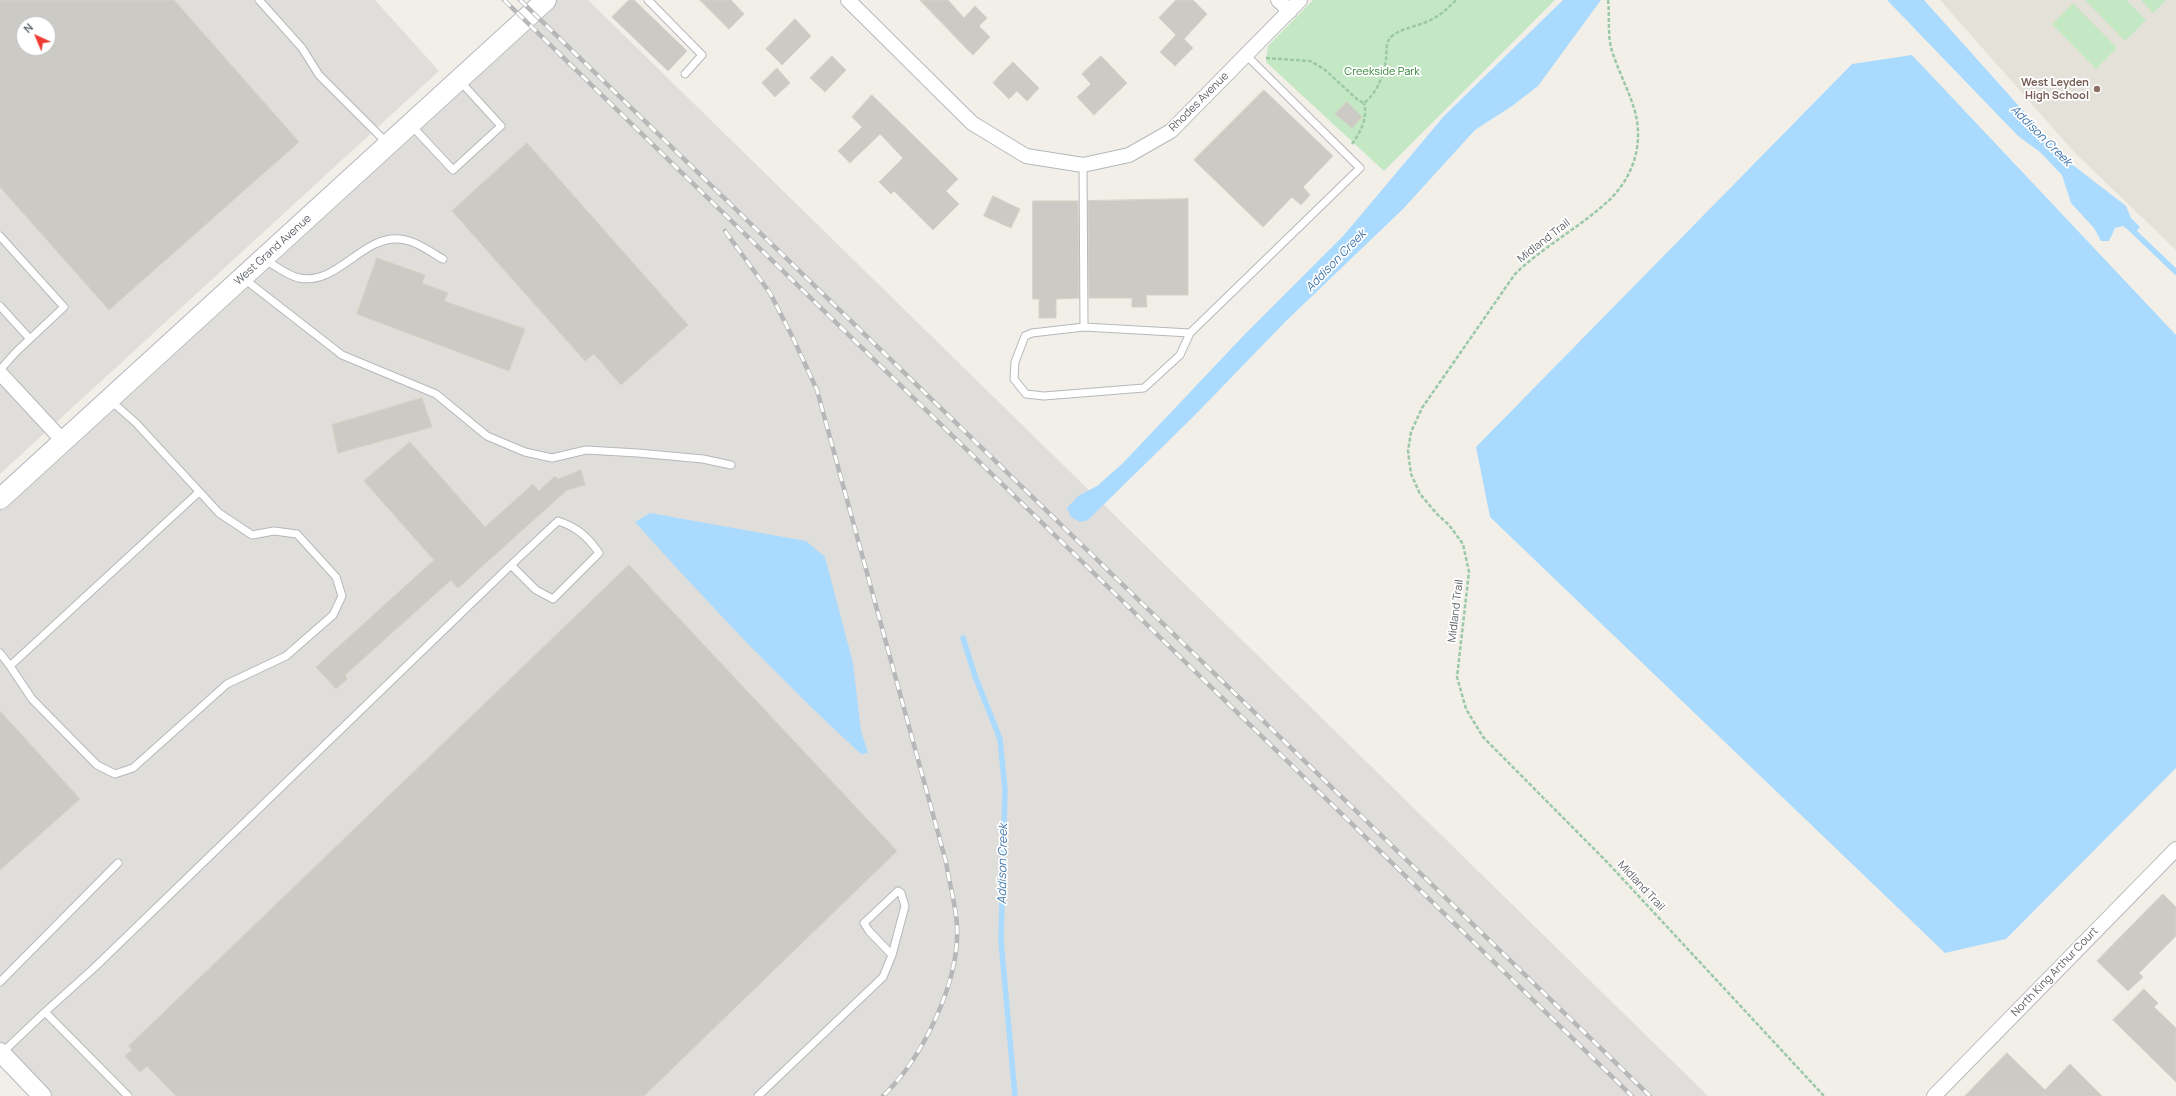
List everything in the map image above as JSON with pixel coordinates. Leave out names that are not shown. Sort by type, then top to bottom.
[{"type":"main road","name":"West Grand Avenue","points":[[0,499],[546,0]]},
{"type":"street","name":"Rhodes Avenue","points":[[848,0],[972,123],[1026,156],[1083,165],[1129,155],[1172,131],[1300,0]]},
{"type":"street","points":[[1278,0],[1290,11]]},
{"type":"street","points":[[0,373],[64,442]]},
{"type":"street","name":"North King Arthur Court","points":[[1934,1096],[2176,849]]},
{"type":"street","points":[[1,1053],[42,1096]]},
{"type":"lane","points":[[259,0],[302,48],[319,75],[388,145]]},
{"type":"lane","points":[[648,0],[702,55],[685,74]]},
{"type":"lane","points":[[1190,334],[1084,327],[1032,332],[1025,336],[1015,362],[1014,379],[1026,394],[1044,396],[1144,388],[1180,356],[1190,334],[1360,168],[1246,55]]},
{"type":"lane","points":[[410,124],[453,170],[491,136],[501,126],[459,80]]},
{"type":"lane","points":[[1083,165],[1084,327]]},
{"type":"lane","points":[[0,236],[64,307],[0,370]]},
{"type":"lane","points":[[264,259],[298,278],[313,277],[331,272],[379,241],[398,239],[418,244],[443,259]]},
{"type":"lane","points":[[243,278],[342,355],[436,394],[487,436],[525,452],[552,458],[586,450],[638,453],[703,459],[731,465]]},
{"type":"lane","points":[[0,306],[30,339]]},
{"type":"lane","points":[[0,653],[38,704],[97,765],[114,774],[132,768],[227,684],[286,656],[333,615],[342,596],[336,577],[297,534],[274,531],[252,535],[219,513],[136,423],[110,400]]},
{"type":"lane","points":[[10,666],[199,492]]},
{"type":"lane","points":[[1,1053],[94,968],[511,565],[558,521],[574,526],[591,541],[599,553],[553,599],[536,590],[511,565]]},
{"type":"lane","points":[[0,982],[118,863]]},
{"type":"lane","points":[[758,1096],[883,977],[892,954],[905,906],[901,893],[898,891],[864,923],[869,931],[892,954]]},
{"type":"lane","points":[[45,1012],[128,1096]]},
{"type":"path","points":[[1364,102],[1371,97],[1382,77],[1387,44],[1392,37],[1404,29],[1427,22],[1442,14],[1456,0]]},
{"type":"path","name":"Midland Trail","points":[[1608,0],[1612,51],[1636,116],[1639,132],[1636,157],[1626,182],[1606,204],[1533,256],[1515,274],[1422,408],[1411,432],[1408,451],[1411,474],[1420,494],[1437,514],[1449,525],[1463,544],[1469,572],[1457,677],[1466,709],[1483,737],[1618,873],[1824,1096]]},
{"type":"path","points":[[1257,67],[1266,58],[1310,61],[1328,73],[1358,100],[1364,102]]},
{"type":"path","points":[[1346,154],[1364,122],[1366,110],[1364,102]]},
{"type":"shaded area","points":[[0,0],[375,0],[439,71],[0,474]]},
{"type":"shaded area","points":[[554,0],[588,0],[1708,1096],[42,1096],[0,1052],[0,496]]},
{"type":"shaded area","name":"West Leyden High School","points":[[1940,0],[2176,0],[2176,250],[2075,153]]},
{"type":"green space","name":"Creekside Park","points":[[1313,0],[1555,0],[1384,171],[1266,62],[1268,46]]},
{"type":"green space","points":[[2085,0],[2126,0],[2146,20],[2125,41]]},
{"type":"green space","points":[[2141,0],[2166,0],[2153,13]]},
{"type":"green space","points":[[2073,3],[2117,48],[2096,69],[2052,24]]},
{"type":"water","points":[[1563,0],[1601,0],[1538,86],[1512,106],[1475,130],[1403,209],[1286,321],[1195,415],[1088,520],[1080,522],[1071,517],[1067,508],[1078,496],[1097,486],[1123,463],[1245,334],[1344,235],[1444,116]]},
{"type":"water","points":[[1887,0],[1924,0],[2069,162],[2126,206],[2131,218],[2140,227],[2134,234],[2123,226],[2115,228],[2109,241],[2101,241],[2094,228],[2071,203],[2062,175],[2040,152],[2018,136]]},
{"type":"water","points":[[1912,55],[2176,335],[2176,768],[2006,939],[1945,953],[1490,517],[1476,447],[1852,64]]},
{"type":"water","points":[[650,513],[806,541],[825,557],[853,663],[861,731],[868,753],[861,754],[831,726],[773,670],[689,582],[635,522]]},
{"type":"building","points":[[0,0],[174,0],[299,142],[109,310],[0,187]]},
{"type":"building","points":[[629,0],[634,0],[687,51],[668,71],[612,17]]},
{"type":"building","points":[[700,0],[731,0],[744,14],[729,29]]},
{"type":"building","points":[[920,0],[948,0],[964,18],[975,6],[987,18],[979,26],[990,37],[973,55]]},
{"type":"building","points":[[1176,0],[1193,0],[1207,14],[1184,39],[1193,48],[1175,66],[1160,52],[1176,35],[1159,18]]},
{"type":"building","points":[[795,19],[811,36],[782,65],[766,49]]},
{"type":"building","points":[[832,56],[846,70],[825,92],[810,78]]},
{"type":"building","points":[[1101,56],[1127,83],[1094,115],[1077,97],[1091,84],[1082,74]]},
{"type":"building","points":[[1013,62],[1039,88],[1027,101],[1017,91],[1009,99],[993,83]]},
{"type":"building","points":[[777,68],[790,83],[775,97],[762,83]]},
{"type":"building","points":[[1264,90],[1333,156],[1303,187],[1310,195],[1301,205],[1292,197],[1263,227],[1194,160]]},
{"type":"building","points":[[872,95],[958,179],[946,191],[959,204],[933,230],[894,191],[891,194],[879,182],[903,158],[880,134],[850,163],[838,151],[862,127],[852,117]]},
{"type":"building","points":[[1347,102],[1362,117],[1352,128],[1335,114]]},
{"type":"building","points":[[527,143],[688,325],[621,385],[594,354],[585,361],[452,211]]},
{"type":"building","points":[[993,196],[1020,209],[1011,228],[984,216]]},
{"type":"building","points":[[1188,199],[1188,295],[1146,295],[1147,307],[1132,307],[1132,298],[1089,298],[1088,201]]},
{"type":"building","points":[[1033,201],[1078,201],[1079,298],[1056,299],[1056,318],[1039,318],[1039,299],[1033,299]]},
{"type":"building","points":[[377,258],[425,275],[422,283],[448,293],[444,301],[525,329],[509,371],[357,314]]},
{"type":"building","points":[[422,398],[432,427],[338,453],[332,425]]},
{"type":"building","points":[[410,442],[485,527],[533,484],[539,491],[555,476],[558,479],[581,470],[585,485],[567,490],[458,588],[451,580],[345,675],[347,679],[336,689],[316,667],[434,560],[364,481]]},
{"type":"building","points":[[629,565],[897,851],[644,1096],[176,1096],[147,1066],[140,1072],[125,1056],[132,1050],[129,1046]]},
{"type":"building","points":[[0,711],[80,799],[0,870]]},
{"type":"building","points":[[2163,894],[2176,907],[2176,936],[2139,973],[2143,977],[2128,991],[2097,961]]},
{"type":"building","points":[[2144,989],[2158,1003],[2154,1007],[2176,1028],[2176,1082],[2113,1020]]},
{"type":"building","points":[[2007,1053],[2045,1090],[2070,1064],[2102,1096],[1965,1096]]},
{"type":"waterway","name":"Addison Creek","points":[[2130,228],[2176,272]]},
{"type":"waterway","name":"Addison Creek","points":[[963,638],[975,676],[1000,739],[1005,789],[1001,941],[1015,1096]]},
{"type":"railway","points":[[504,0],[1632,1096]]},
{"type":"railway","points":[[520,0],[1650,1096]]},
{"type":"railway","points":[[725,231],[770,293],[817,390],[946,862],[954,902],[957,926],[956,948],[952,970],[945,994],[925,1040],[898,1080],[883,1096]]},
{"type":"place","name":"West Leyden High School","points":[[2097,89]]}]
